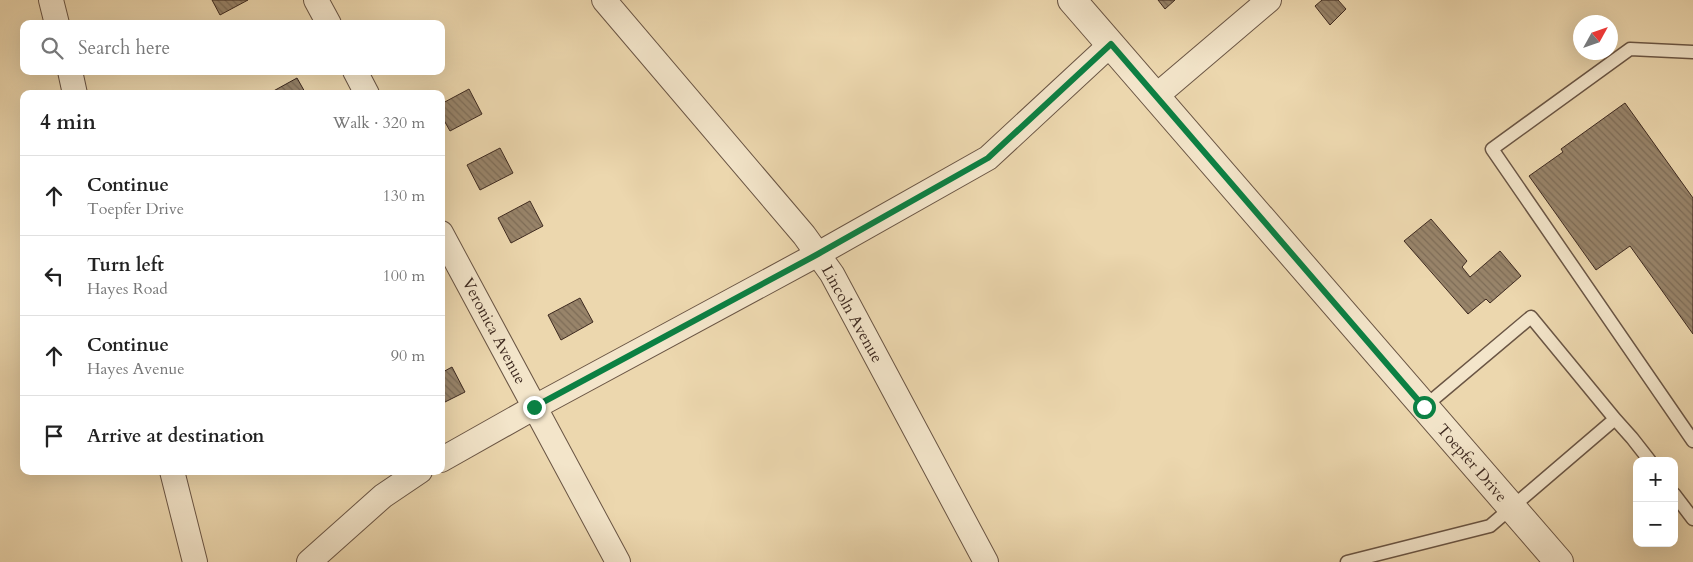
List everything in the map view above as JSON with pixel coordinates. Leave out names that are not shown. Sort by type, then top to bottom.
[{"type":"street","points":[[51,0],[56,20]]},
{"type":"street","points":[[316,0],[327,20]]},
{"type":"street","name":"Lincoln Avenue","points":[[604,0],[804,235],[832,274],[986,562]]},
{"type":"street","name":"Toepfer Drive","points":[[1072,0],[1559,562]]},
{"type":"street","points":[[1155,97],[1268,0]]},
{"type":"street","points":[[445,458],[534,407],[818,254],[988,158],[1111,44]]},
{"type":"street","points":[[71,75],[74,90]]},
{"type":"street","points":[[357,75],[365,90]]},
{"type":"street","name":"Veronica Avenue","points":[[445,240],[618,562]]},
{"type":"street","points":[[173,475],[195,562]]},
{"type":"street","points":[[309,562],[383,496],[414,475]]},
{"type":"lane","points":[[1693,52],[1630,49],[1492,149],[1693,441]]},
{"type":"lane","points":[[1424,407],[1531,317],[1647,457]]},
{"type":"lane","points":[[1347,562],[1490,526],[1615,419]]},
{"type":"lane","points":[[1678,499],[1693,519]]},
{"type":"building","points":[[212,0],[248,0],[220,15]]},
{"type":"building","points":[[1158,0],[1175,0],[1165,9]]},
{"type":"building","points":[[1322,0],[1338,0],[1346,9],[1330,25],[1315,6]]},
{"type":"building","points":[[297,78],[304,90],[275,90]]},
{"type":"building","points":[[469,89],[482,114],[450,131],[445,122],[445,102]]},
{"type":"building","points":[[1625,103],[1693,198],[1693,334],[1630,246],[1596,270],[1529,176],[1563,152],[1561,149]]},
{"type":"building","points":[[500,148],[513,173],[480,190],[467,165]]},
{"type":"building","points":[[530,201],[543,226],[511,243],[498,218]]},
{"type":"building","points":[[1431,219],[1467,261],[1462,267],[1470,277],[1500,251],[1521,276],[1490,303],[1486,299],[1468,314],[1404,241]]},
{"type":"building","points":[[580,298],[593,322],[561,340],[548,315]]},
{"type":"building","points":[[452,367],[465,392],[445,402],[445,371]]},
{"type":"route","points":[[534,407],[840,242],[988,158],[1111,44],[1424,407]]}]
